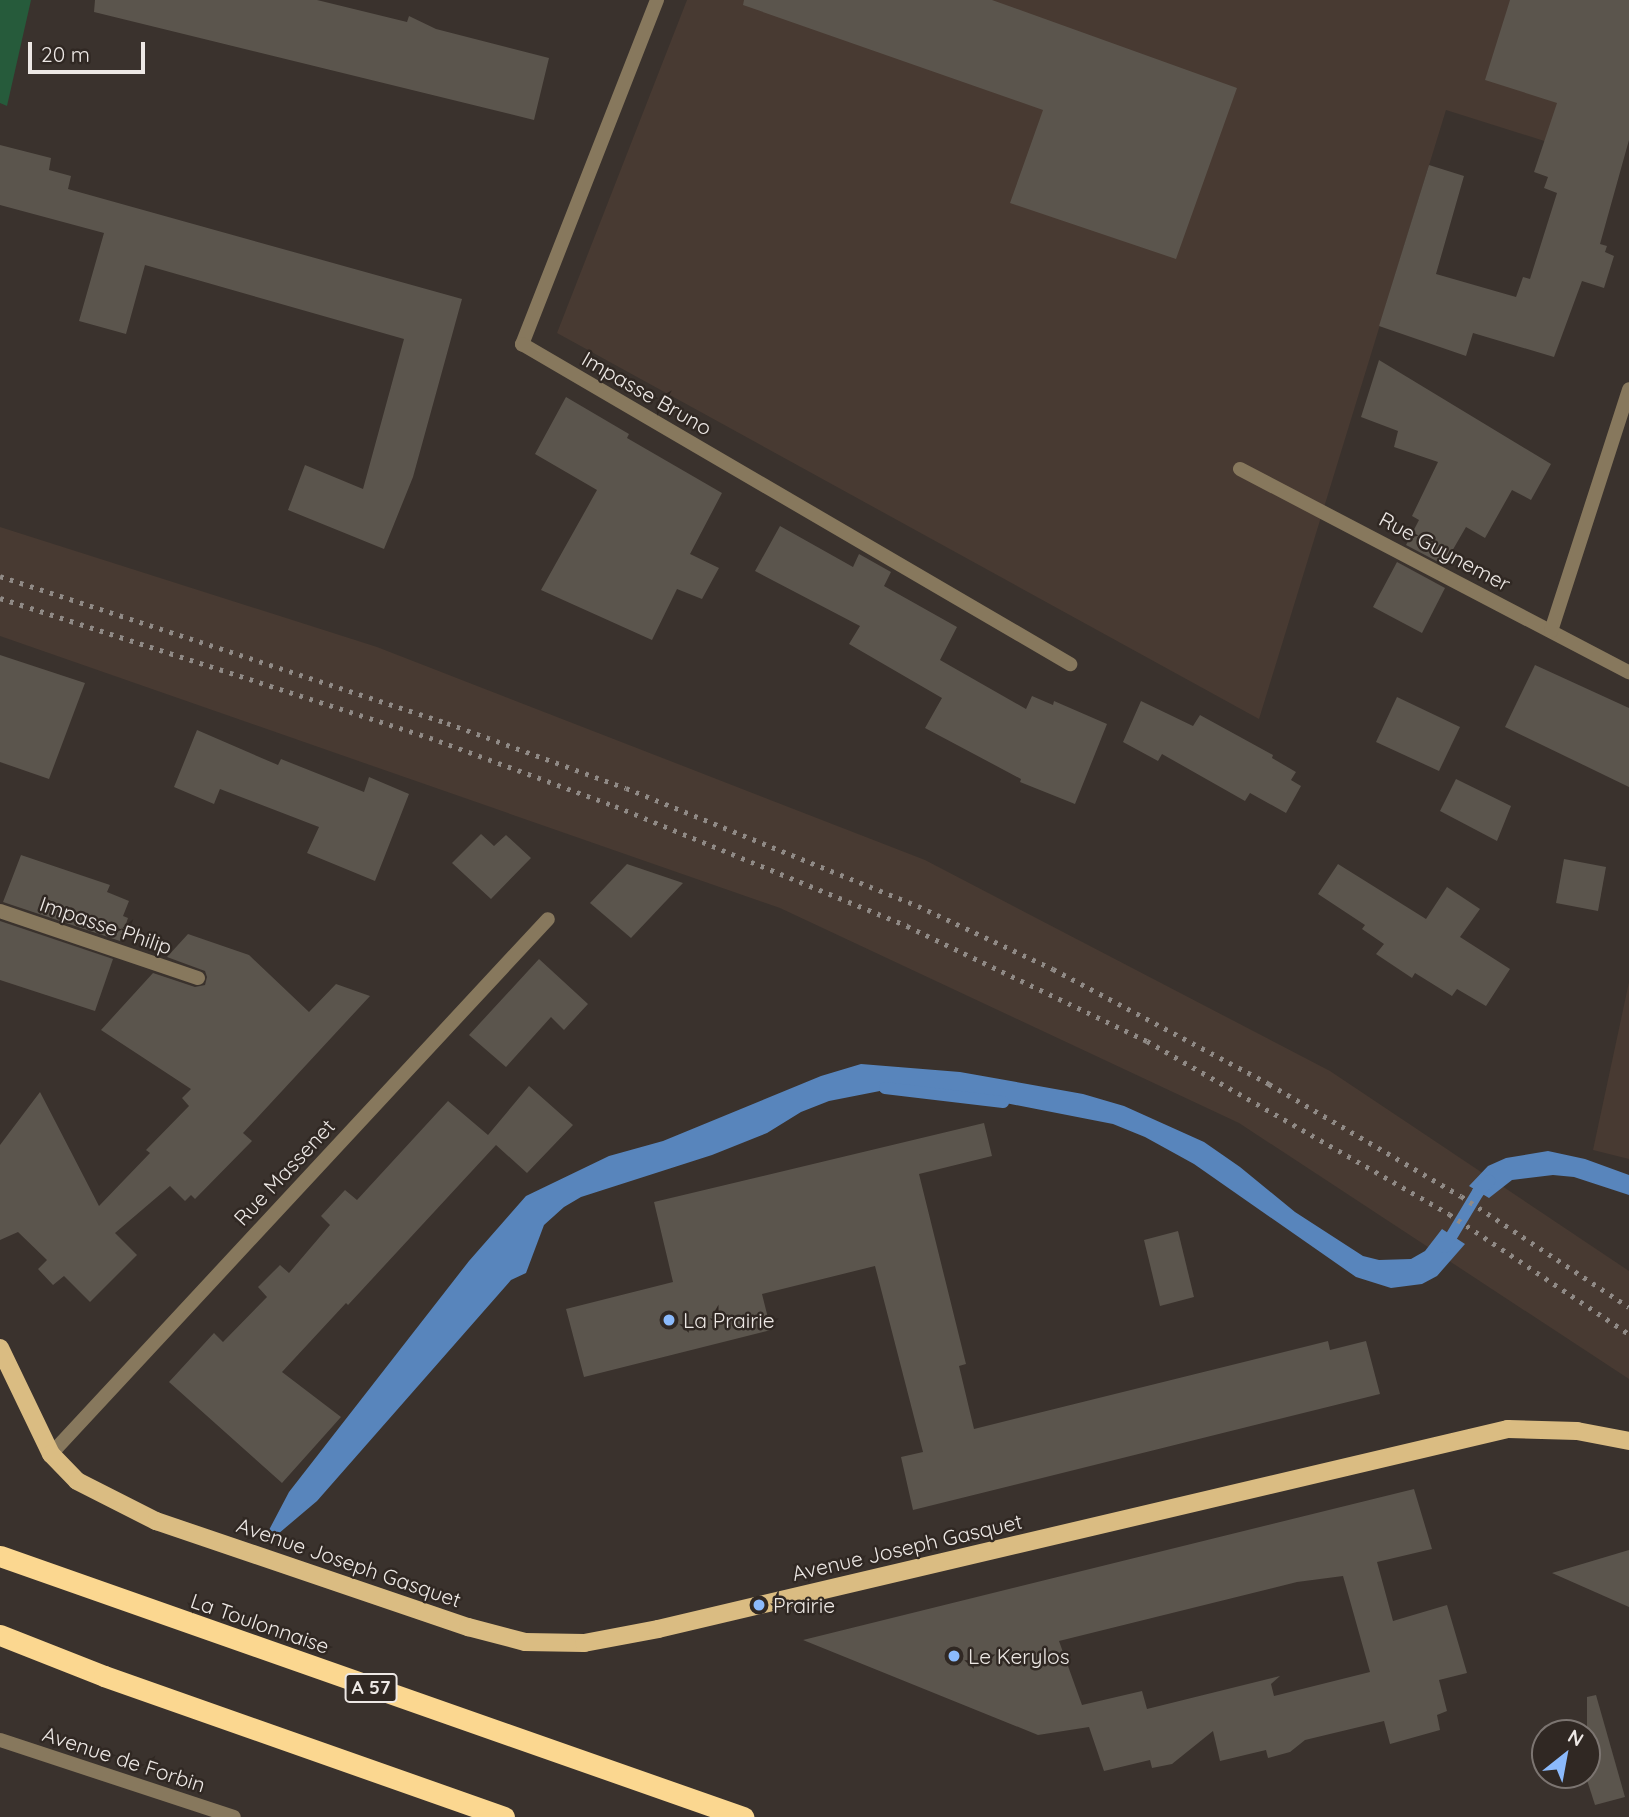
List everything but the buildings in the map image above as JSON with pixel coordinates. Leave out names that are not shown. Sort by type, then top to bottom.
[{"type":"highway","name":"La Toulonnaise","points":[[0,1556],[743,1817]]},
{"type":"highway","points":[[0,1635],[104,1676],[504,1817]]},
{"type":"main road","name":"Avenue Joseph Gasquet","points":[[0,1348],[51,1454],[77,1481],[156,1521],[468,1627],[525,1642],[584,1643],[658,1629],[1508,1429],[1577,1431],[1629,1441]]},
{"type":"street","name":"Impasse Bruno","points":[[657,0],[522,344],[1070,664]]},
{"type":"street","points":[[1551,631],[1629,389]]},
{"type":"street","name":"Rue Guynemer","points":[[1240,469],[1629,672]]},
{"type":"street","name":"Impasse Philip","points":[[0,911],[198,978]]},
{"type":"street","name":"Rue Massenet","points":[[51,1454],[548,919]]},
{"type":"street","name":"Avenue de Forbin","points":[[0,1740],[234,1817]]},
{"type":"shaded area","points":[[687,0],[1604,0],[1557,145],[1446,110],[1259,719],[557,333]]},
{"type":"shaded area","points":[[0,527],[377,647],[925,860],[1330,1071],[1629,1271],[1629,1379],[1239,1123],[780,908],[0,636]]},
{"type":"shaded area","points":[[1629,982],[1629,1159],[1593,1150]]},
{"type":"green space","points":[[0,0],[31,0],[7,106],[0,103]]},
{"type":"water","points":[[861,1064],[960,1072],[1083,1094],[1124,1106],[1204,1142],[1240,1167],[1295,1212],[1363,1256],[1379,1260],[1411,1259],[1425,1251],[1442,1229],[1465,1244],[1437,1276],[1422,1284],[1391,1288],[1356,1277],[1194,1164],[1145,1137],[1113,1124],[965,1095],[923,1090],[885,1090],[829,1101],[801,1112],[767,1133],[712,1155],[581,1197],[564,1207],[544,1225],[526,1273],[511,1280],[317,1501],[278,1534],[269,1530],[289,1492],[469,1261],[526,1196],[609,1156],[663,1141],[821,1076]]},
{"type":"water","points":[[1548,1151],[1585,1159],[1629,1175],[1629,1195],[1574,1177],[1553,1175],[1512,1180],[1489,1198],[1469,1186],[1488,1166],[1506,1158]]},
{"type":"waterway","points":[[885,1088],[1003,1102]]},
{"type":"waterway","points":[[1445,1247],[1478,1192],[1489,1181]]},
{"type":"railway","points":[[0,576],[447,723],[626,788],[918,906],[1053,969],[1269,1084],[1461,1196],[1629,1307]]},
{"type":"railway","points":[[0,598],[439,741],[615,806],[907,926],[1147,1041],[1449,1214],[1629,1334]]},
{"type":"place","name":"La Prairie","points":[[669,1320]]},
{"type":"place","name":"Prairie","points":[[759,1605]]},
{"type":"place","name":"Le Kerylos","points":[[954,1656]]}]
